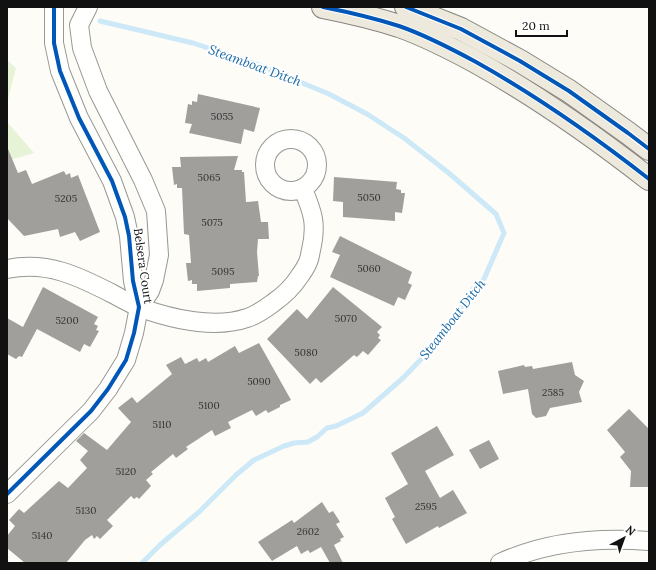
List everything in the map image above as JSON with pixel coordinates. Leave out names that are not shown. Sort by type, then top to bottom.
[{"type":"main road","points":[[323,7],[400,26],[453,50],[506,78],[548,105],[601,141],[649,179]]},
{"type":"main road","points":[[406,7],[460,29],[520,61],[569,91],[649,149]]},
{"type":"street","name":"Belsera Court","points":[[54,7],[54,43],[60,71],[80,118],[112,181],[126,217],[133,281],[139,307]]},
{"type":"street","name":"Belsera Court","points":[[7,494],[91,411],[108,389],[126,360],[134,333],[139,307],[150,291],[156,274],[159,255],[156,211],[143,180],[98,91],[82,48],[80,25],[88,7]]},
{"type":"street","points":[[7,269],[30,266],[46,267],[68,273],[96,285],[139,307],[175,319],[229,323],[248,318],[265,309],[282,297],[296,282],[308,262],[314,238],[314,221],[303,189]]},
{"type":"street","points":[[500,563],[549,546],[582,541],[619,539],[649,541]]},
{"type":"green space","points":[[7,60],[16,68],[7,103]]},
{"type":"green space","points":[[7,122],[34,153],[7,161]]},
{"type":"building","points":[[198,94],[260,108],[254,132],[244,129],[241,144],[189,133],[192,124],[185,123],[188,104],[192,105],[192,101],[197,102]]},
{"type":"building","points":[[7,149],[18,173],[26,170],[32,184],[64,171],[66,175],[70,173],[71,178],[78,175],[100,232],[80,241],[75,232],[60,237],[58,229],[24,236],[7,218]]},
{"type":"building","points":[[238,156],[234,170],[242,170],[242,172],[244,172],[246,202],[258,201],[261,222],[268,222],[269,239],[258,239],[257,252],[259,276],[257,282],[230,284],[230,288],[197,291],[197,284],[192,284],[192,280],[188,281],[186,263],[191,263],[189,235],[184,234],[182,188],[177,188],[177,184],[174,185],[172,167],[181,167],[180,157]]},
{"type":"building","points":[[334,177],[397,182],[396,189],[401,190],[401,193],[405,193],[402,213],[395,212],[395,221],[343,217],[343,202],[333,201]]},
{"type":"building","points":[[340,236],[412,272],[408,283],[412,285],[405,300],[398,297],[394,306],[330,277],[340,255],[332,252]]},
{"type":"building","points":[[43,287],[98,317],[94,324],[98,326],[96,330],[99,331],[90,347],[84,344],[80,352],[37,329],[22,357],[19,356],[16,359],[7,354],[7,318],[23,327]]},
{"type":"building","points":[[333,287],[382,327],[377,332],[380,335],[378,338],[381,340],[368,355],[363,351],[357,357],[354,355],[321,383],[316,378],[310,384],[267,339],[297,309],[307,319]]},
{"type":"building","points":[[259,343],[291,400],[268,413],[266,410],[256,416],[252,410],[228,422],[231,428],[215,436],[212,430],[186,447],[188,449],[176,458],[173,454],[151,472],[153,474],[146,480],[151,486],[139,499],[137,497],[134,499],[131,496],[107,520],[113,526],[100,539],[97,536],[94,539],[92,535],[85,540],[66,563],[25,563],[7,548],[7,536],[15,526],[9,520],[19,509],[24,513],[59,481],[68,488],[87,468],[80,460],[88,451],[76,441],[84,433],[107,450],[131,422],[118,408],[132,397],[137,403],[172,374],[166,365],[181,357],[185,364],[197,358],[199,362],[206,358],[208,362],[235,346],[239,353]]},
{"type":"building","points":[[572,362],[575,375],[584,381],[579,392],[582,402],[550,408],[546,416],[536,418],[532,414],[528,389],[503,394],[498,371],[524,365],[525,367],[532,366],[533,369]]},
{"type":"building","points":[[629,409],[649,429],[649,487],[630,487],[631,471],[620,457],[625,452],[607,430]]},
{"type":"building","points":[[437,426],[454,455],[425,471],[440,498],[453,490],[467,513],[439,528],[438,526],[406,544],[392,519],[395,517],[385,498],[408,484],[391,453]]},
{"type":"building","points":[[489,440],[499,459],[480,469],[469,450]]},
{"type":"building","points":[[322,502],[329,513],[333,511],[340,522],[336,524],[344,537],[340,539],[341,541],[334,545],[343,563],[330,563],[321,547],[310,553],[308,550],[301,554],[297,546],[272,561],[258,542],[292,520],[294,523]]},
{"type":"waterway","name":"Steamboat Ditch","points":[[100,21],[193,43],[259,65],[329,94],[367,114],[404,138],[450,174],[496,214],[504,233],[484,279],[473,289],[450,324],[429,351],[403,378],[363,413],[336,426],[327,428],[317,437],[308,442],[294,443],[284,446],[254,460],[142,563]]},
{"type":"cycle path","points":[[7,494],[91,411],[108,389],[126,360],[134,333],[139,307],[133,281],[129,236],[125,217],[112,181],[79,118],[60,71],[54,43],[54,7]]},
{"type":"cycle path","points":[[323,7],[361,15],[399,26],[448,47],[467,57],[499,75],[565,117],[649,179]]},
{"type":"cycle path","points":[[406,7],[461,29],[520,61],[569,91],[649,149]]}]
